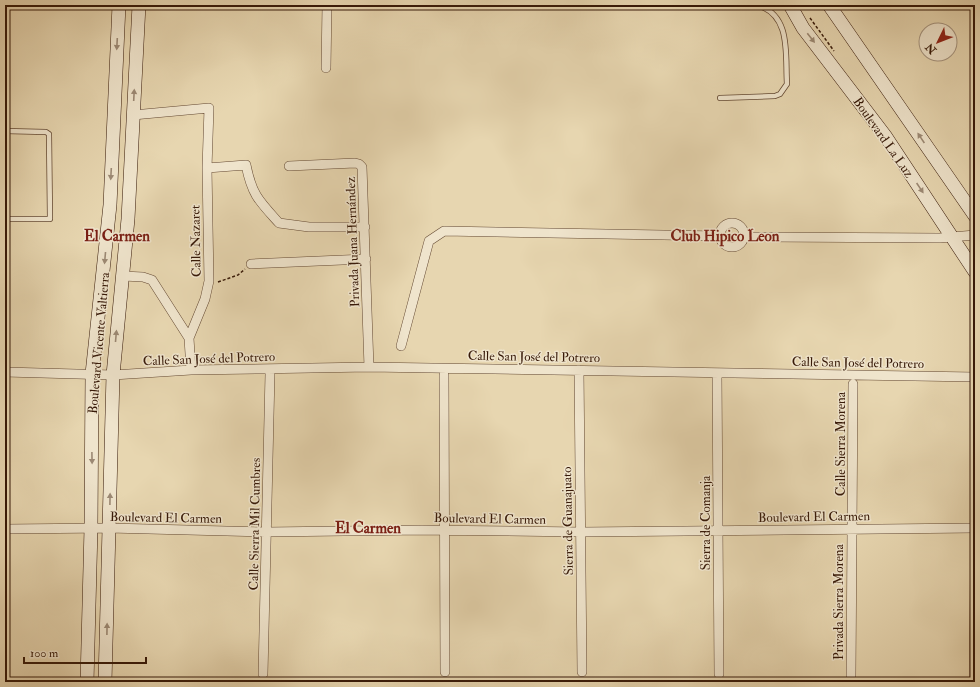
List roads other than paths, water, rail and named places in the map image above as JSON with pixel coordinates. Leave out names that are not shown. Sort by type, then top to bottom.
[{"type":"main road","name":"Boulevard Vicente Valtierra","points":[[87,682],[91,528],[92,374],[110,205],[119,5]]},
{"type":"main road","name":"Boulevard Vicente Valtierra","points":[[105,682],[112,375],[123,276],[139,5]]},
{"type":"main road","name":"Boulevard La Luz","points":[[790,5],[803,28],[870,115],[975,272]]},
{"type":"main road","points":[[829,5],[975,216]]},
{"type":"street","points":[[326,68],[327,5]]},
{"type":"street","name":"Calle Nazaret","points":[[133,114],[209,108],[207,168],[209,285],[189,338],[191,370]]},
{"type":"street","name":"Privada Juana Hernández","points":[[289,166],[360,164],[363,171],[369,367]]},
{"type":"street","points":[[207,168],[246,165],[250,185],[257,198],[279,223],[310,227],[365,228]]},
{"type":"street","points":[[735,223],[740,226],[744,237],[741,243],[735,246],[728,246],[723,242],[720,236],[721,230],[724,226],[735,223]]},
{"type":"street","points":[[401,346],[429,241],[444,231],[720,236]]},
{"type":"street","points":[[744,237],[953,237],[975,235]]},
{"type":"street","points":[[251,264],[366,259]]},
{"type":"street","points":[[123,276],[143,277],[152,280],[189,338]]},
{"type":"street","name":"Calle San José del Potrero","points":[[5,372],[112,375],[191,370],[369,367],[975,377]]},
{"type":"street","name":"Sierra de Guanajuato","points":[[579,370],[582,672]]},
{"type":"street","name":"Sierra de Comanja","points":[[717,372],[719,674]]},
{"type":"street","name":"Calle Sierra Mil Cumbres","points":[[264,674],[270,374]]},
{"type":"street","points":[[444,375],[445,672]]},
{"type":"street","name":"Calle Sierra Morena","points":[[852,528],[853,384]]},
{"type":"street","name":"Boulevard El Carmen","points":[[5,529],[109,528],[266,532],[444,530],[581,532],[718,529],[975,528]]},
{"type":"street","name":"Privada Sierra Morena","points":[[851,676],[852,528]]},
{"type":"street","points":[[974,678],[975,584]]},
{"type":"lane","points":[[720,98],[775,96],[785,89],[787,84],[784,33],[778,19],[771,11],[757,5]]},
{"type":"lane","points":[[5,131],[46,132],[49,134],[50,220],[5,219]]},
{"type":"district","name":"El Carmen","points":[[117,236]]},
{"type":"district","name":"Club Hipico Leon","points":[[725,236]]},
{"type":"district","name":"El Carmen","points":[[368,528]]}]
